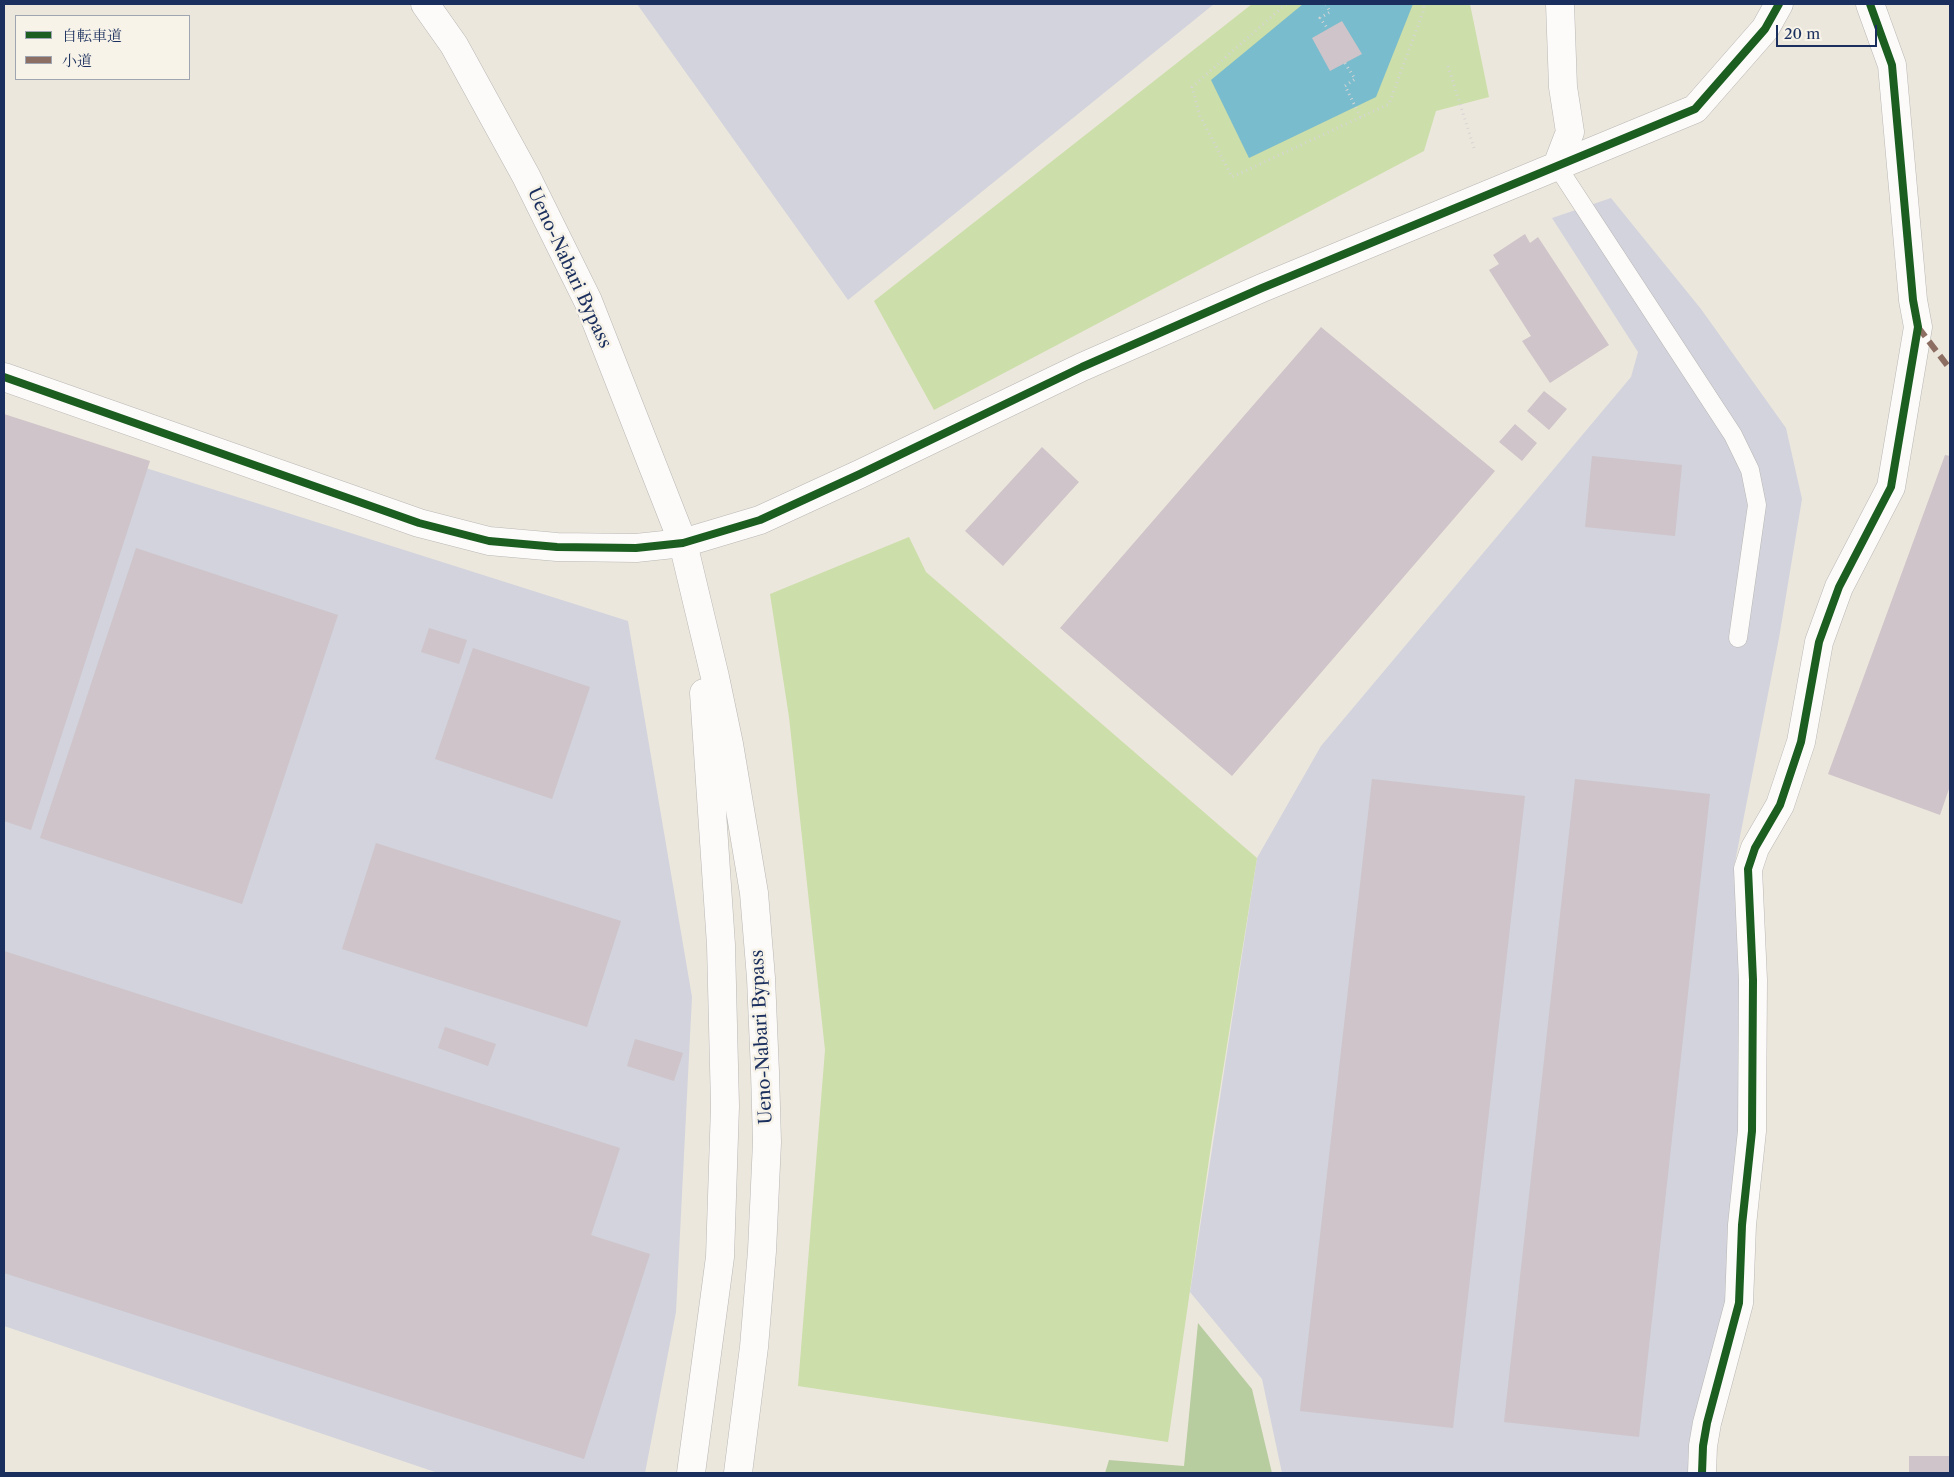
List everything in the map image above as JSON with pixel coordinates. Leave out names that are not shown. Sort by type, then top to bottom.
[{"type":"main road","name":"Ueno-Nabari Bypass","points":[[425,4],[454,45],[526,176],[588,302],[682,543],[698,604],[729,744],[754,893],[761,978],[767,1142],[762,1251],[754,1347],[738,1473]]},
{"type":"main road","points":[[1557,166],[1570,132],[1563,87],[1560,4]]},
{"type":"main road","points":[[4,377],[419,523],[489,541],[557,548],[636,548],[682,543],[760,520],[1082,367],[1262,288],[1695,109],[1765,29],[1779,4]]},
{"type":"main road","points":[[1702,1473],[1703,1446],[1707,1423],[1739,1303],[1742,1225],[1752,1130],[1754,1067],[1753,980],[1748,869],[1755,848],[1780,804],[1801,742],[1819,642],[1839,587],[1891,487],[1918,326],[1912,300],[1892,64],[1870,4]]},
{"type":"main road","name":"Ueno-Nabari Bypass","points":[[691,1473],[720,1256],[725,1106],[721,945],[698,604]]},
{"type":"lane","points":[[1557,166],[1734,435],[1750,470],[1757,506],[1738,638]]},
{"type":"path","points":[[1286,4],[1192,87],[1200,116],[1232,177],[1389,104],[1423,12],[1424,4]]},
{"type":"path","points":[[1326,4],[1330,12],[1320,18],[1328,28]]},
{"type":"path","points":[[1345,64],[1355,79],[1345,86],[1361,118]]},
{"type":"path","points":[[1448,66],[1474,148]]},
{"type":"shaded area","points":[[637,4],[1214,4],[848,300]]},
{"type":"shaded area","points":[[1611,198],[1701,309],[1786,428],[1802,499],[1779,638],[1734,867],[1747,1062],[1732,1297],[1692,1473],[1282,1473],[1262,1379],[1190,1292],[1257,858],[1321,746],[1631,377],[1638,352],[1552,218]]},
{"type":"shaded area","points":[[4,423],[628,621],[692,997],[676,1312],[645,1473],[438,1473],[4,1326]]},
{"type":"green space","points":[[1252,4],[1470,4],[1489,97],[1436,111],[1424,151],[934,410],[874,301]]},
{"type":"green space","points":[[909,537],[926,572],[1257,858],[1212,1139],[1168,1442],[798,1386],[825,1050],[789,717],[770,594]]},
{"type":"green space","points":[[1198,1323],[1252,1389],[1272,1473],[1105,1473],[1109,1460],[1184,1466]]},
{"type":"water","points":[[1303,4],[1413,4],[1376,97],[1249,158],[1211,80]]},
{"type":"building","points":[[1342,21],[1362,54],[1330,71],[1312,38]]},
{"type":"building","points":[[1525,234],[1530,243],[1538,237],[1609,345],[1550,383],[1522,341],[1531,336],[1489,270],[1499,264],[1493,255]]},
{"type":"building","points":[[1321,327],[1495,471],[1232,776],[1060,628]]},
{"type":"building","points":[[1544,391],[1567,409],[1549,430],[1527,411]]},
{"type":"building","points":[[4,414],[150,461],[31,830],[4,821]]},
{"type":"building","points":[[1515,424],[1537,443],[1522,461],[1499,442]]},
{"type":"building","points":[[1042,447],[1079,482],[1003,566],[965,531]]},
{"type":"building","points":[[1945,455],[1950,456],[1950,786],[1940,815],[1828,774]]},
{"type":"building","points":[[1592,456],[1682,465],[1675,536],[1585,527]]},
{"type":"building","points":[[136,548],[338,615],[242,904],[40,838]]},
{"type":"building","points":[[429,628],[467,640],[459,664],[421,652]]},
{"type":"building","points":[[473,648],[590,687],[552,799],[435,759]]},
{"type":"building","points":[[1372,779],[1525,796],[1453,1428],[1300,1411]]},
{"type":"building","points":[[1575,779],[1710,794],[1639,1437],[1504,1422]]},
{"type":"building","points":[[376,843],[621,921],[587,1027],[342,949]]},
{"type":"building","points":[[4,951],[620,1148],[591,1235],[650,1254],[584,1459],[4,1273]]},
{"type":"building","points":[[445,1027],[496,1044],[488,1066],[438,1048]]},
{"type":"building","points":[[635,1039],[683,1053],[674,1081],[627,1066]]},
{"type":"building","points":[[1909,1456],[1950,1456],[1950,1473],[1909,1473]]},
{"type":"marked path","points":[[1918,327],[1950,369]]},
{"type":"cycle path","points":[[4,377],[419,523],[489,541],[557,547],[636,548],[683,543],[760,520],[1082,367],[1262,288],[1695,109],[1765,29],[1779,4]]},
{"type":"cycle path","points":[[1702,1473],[1703,1446],[1707,1423],[1739,1303],[1742,1225],[1752,1131],[1753,980],[1748,869],[1755,848],[1780,805],[1801,742],[1819,642],[1839,587],[1891,487],[1918,327],[1913,300],[1892,65],[1870,4]]}]
